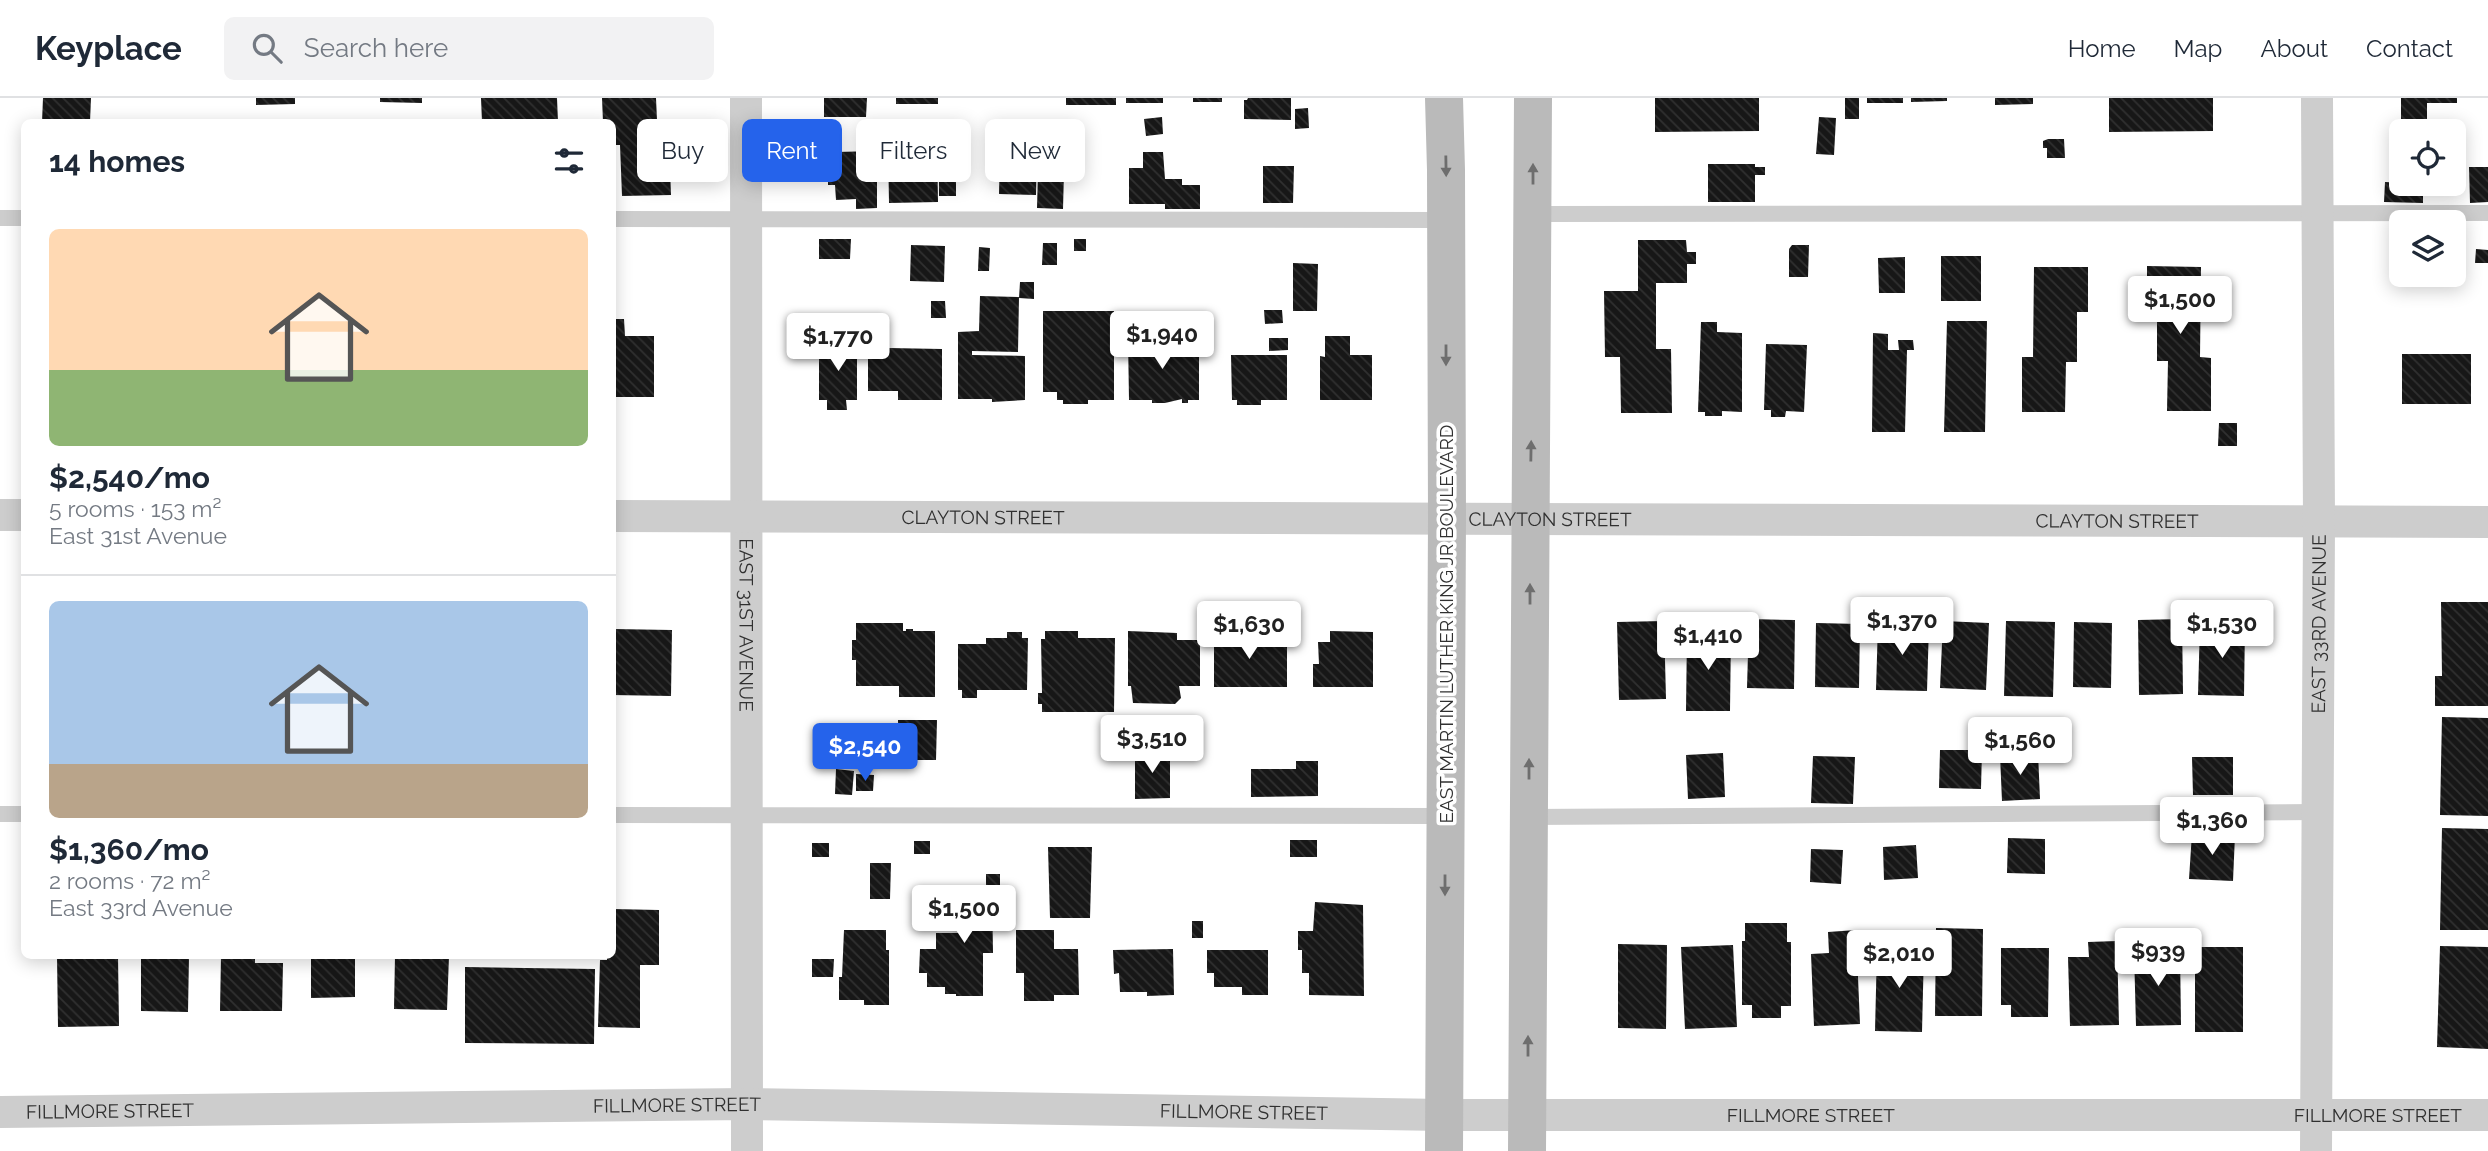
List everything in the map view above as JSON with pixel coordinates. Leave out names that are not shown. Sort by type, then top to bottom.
[{"type":"main road","name":"EAST MARTIN LUTHER KING JR BOULEVARD","points":[[1444,98],[1447,518],[1444,1133]]},
{"type":"main road","points":[[1527,1133],[1533,98]]},
{"type":"street","name":"EAST 31ST AVENUE","points":[[746,98],[747,1151]]},
{"type":"street","name":"EAST 33RD AVENUE","points":[[2316,1151],[2319,522],[2317,98]]},
{"type":"street","points":[[0,515],[21,515]]},
{"type":"street","name":"CLAYTON STREET","points":[[616,516],[2488,522]]},
{"type":"street","name":"FILLMORE STREET","points":[[0,1112],[748,1104],[1444,1133],[2316,1115],[2488,1115]]},
{"type":"lane","points":[[1533,214],[2488,213]]},
{"type":"lane","points":[[0,218],[21,218]]},
{"type":"lane","points":[[616,219],[1446,219]]},
{"type":"lane","points":[[1529,817],[2317,813]]},
{"type":"lane","points":[[0,814],[21,814]]},
{"type":"lane","points":[[616,815],[1446,816]]},
{"type":"building","points":[[43,98],[91,98],[90,119],[42,119]]},
{"type":"building","points":[[256,98],[295,98],[295,104],[256,105]]},
{"type":"building","points":[[380,98],[422,98],[422,103],[380,102]]},
{"type":"building","points":[[481,98],[557,98],[558,119],[482,119]]},
{"type":"building","points":[[602,98],[656,98],[657,119],[637,119],[637,182],[671,182],[671,195],[622,196],[616,119],[603,119]]},
{"type":"building","points":[[824,98],[867,98],[866,117],[824,117]]},
{"type":"building","points":[[896,98],[938,98],[938,104],[896,104]]},
{"type":"building","points":[[1066,98],[1116,98],[1116,105],[1066,105]]},
{"type":"building","points":[[1126,98],[1163,98],[1163,103],[1126,103]]},
{"type":"building","points":[[1193,98],[1222,98],[1222,102],[1193,102]]},
{"type":"building","points":[[1291,98],[1291,120],[1244,119],[1244,100]]},
{"type":"building","points":[[1655,98],[1759,98],[1759,131],[1655,132]]},
{"type":"building","points":[[1845,98],[1859,98],[1859,119],[1845,119]]},
{"type":"building","points":[[1867,98],[1903,98],[1903,103],[1867,103]]},
{"type":"building","points":[[1911,98],[1947,98],[1947,101],[1911,102]]},
{"type":"building","points":[[1995,98],[2033,98],[2033,104],[1995,105]]},
{"type":"building","points":[[2109,98],[2213,98],[2213,131],[2109,132]]},
{"type":"building","points":[[2401,98],[2457,98],[2457,103],[2427,103],[2427,119],[2401,119]]},
{"type":"building","points":[[1308,108],[1309,128],[1295,129],[1295,109]]},
{"type":"building","points":[[1162,117],[1163,134],[1146,136],[1144,119]]},
{"type":"building","points":[[1819,117],[1836,118],[1834,155],[1816,154]]},
{"type":"building","points":[[2064,139],[2065,158],[2047,158],[2047,148],[2043,148],[2043,141]]},
{"type":"building","points":[[842,152],[856,152],[856,182],[877,182],[877,208],[856,209],[856,199],[836,200],[835,185],[828,185],[828,182],[842,182]]},
{"type":"building","points":[[1143,152],[1163,152],[1165,179],[1182,179],[1182,185],[1200,185],[1200,209],[1165,209],[1165,204],[1129,204],[1129,168],[1143,168]]},
{"type":"building","points":[[1708,164],[1755,164],[1755,167],[1765,167],[1765,175],[1755,175],[1755,202],[1708,202]]},
{"type":"building","points":[[1263,166],[1294,166],[1293,203],[1263,203]]},
{"type":"building","points":[[2469,167],[2488,167],[2488,202],[2470,203]]},
{"type":"building","points":[[889,182],[938,182],[938,202],[889,203]]},
{"type":"building","points":[[939,182],[956,182],[956,196],[939,196]]},
{"type":"building","points":[[999,182],[1036,182],[1036,195],[999,194]]},
{"type":"building","points":[[1038,182],[1064,182],[1063,209],[1037,208]]},
{"type":"building","points":[[2385,182],[2389,182],[2389,196],[2423,196],[2423,203],[2384,202]]},
{"type":"building","points":[[819,239],[851,239],[850,259],[819,259]]},
{"type":"building","points":[[1074,239],[1086,239],[1086,251],[1074,251]]},
{"type":"building","points":[[1638,240],[1686,240],[1687,252],[1696,252],[1696,264],[1687,264],[1687,283],[1656,283],[1656,349],[1671,349],[1672,413],[1621,413],[1620,357],[1605,357],[1604,291],[1638,291]]},
{"type":"building","points":[[1043,243],[1057,243],[1057,265],[1042,265]]},
{"type":"building","points":[[911,245],[945,246],[944,282],[910,281]]},
{"type":"building","points":[[1792,245],[1809,245],[1808,277],[1789,277],[1789,249]]},
{"type":"building","points":[[979,247],[990,248],[989,271],[978,271]]},
{"type":"building","points":[[2476,249],[2488,250],[2488,263],[2475,263]]},
{"type":"building","points":[[1941,256],[1981,256],[1981,301],[1941,301]]},
{"type":"building","points":[[1905,257],[1905,293],[1879,293],[1878,258]]},
{"type":"building","points":[[1293,263],[1318,264],[1317,311],[1293,311]]},
{"type":"building","points":[[2147,266],[2201,267],[2200,357],[2211,358],[2211,411],[2167,411],[2168,361],[2157,361],[2157,311],[2147,311]]},
{"type":"building","points":[[2034,267],[2088,267],[2088,312],[2077,312],[2077,362],[2066,362],[2065,412],[2022,412],[2022,357],[2033,357]]},
{"type":"building","points":[[1020,282],[1034,282],[1034,299],[1019,298]]},
{"type":"building","points":[[980,296],[1019,297],[1018,352],[972,351],[972,355],[1025,356],[1025,400],[992,402],[992,399],[958,399],[958,332],[979,331]]},
{"type":"building","points":[[931,301],[945,301],[946,318],[931,318]]},
{"type":"building","points":[[1264,310],[1282,310],[1283,323],[1265,324]]},
{"type":"building","points":[[1043,311],[1114,311],[1114,400],[1063,404],[1063,400],[1057,400],[1057,392],[1043,392]]},
{"type":"building","points":[[616,319],[624,319],[625,336],[654,336],[654,397],[616,397]]},
{"type":"building","points":[[1947,321],[1987,321],[1985,432],[1944,432]]},
{"type":"building","points":[[1701,322],[1717,322],[1717,332],[1742,333],[1742,412],[1722,411],[1722,416],[1705,416],[1705,412],[1698,412]]},
{"type":"building","points":[[868,333],[889,333],[889,348],[942,349],[942,400],[898,400],[898,391],[868,391]]},
{"type":"building","points":[[1873,333],[1888,334],[1888,350],[1899,350],[1898,340],[1913,340],[1914,350],[1907,350],[1905,432],[1872,432]]},
{"type":"building","points":[[1325,336],[1350,336],[1350,355],[1372,355],[1372,400],[1320,400],[1320,356],[1325,357]]},
{"type":"building","points":[[1128,338],[1188,338],[1187,355],[1199,356],[1199,400],[1188,400],[1188,403],[1182,403],[1182,399],[1152,403],[1152,400],[1129,400]]},
{"type":"building","points":[[1269,338],[1288,338],[1288,350],[1269,351]]},
{"type":"building","points":[[822,339],[853,339],[853,351],[857,351],[857,400],[846,400],[847,410],[827,410],[827,400],[819,400],[819,350],[822,350]]},
{"type":"building","points":[[1766,344],[1807,345],[1804,412],[1786,411],[1785,417],[1771,417],[1771,410],[1764,410]]},
{"type":"building","points":[[2402,354],[2471,354],[2471,404],[2402,404]]},
{"type":"building","points":[[1231,355],[1287,355],[1287,400],[1261,400],[1261,405],[1237,405],[1237,400],[1232,400]]},
{"type":"building","points":[[2219,423],[2237,423],[2237,446],[2218,446]]},
{"type":"building","points":[[2441,602],[2488,602],[2488,706],[2435,706],[2435,676],[2442,676]]},
{"type":"building","points":[[1749,619],[1795,620],[1794,689],[1747,688]]},
{"type":"building","points":[[2182,619],[2183,694],[2139,695],[2138,620]]},
{"type":"building","points":[[1664,621],[1666,699],[1619,700],[1617,622]]},
{"type":"building","points":[[1943,621],[1989,623],[1986,690],[1940,688]]},
{"type":"building","points":[[2006,621],[2055,622],[2053,697],[2004,696]]},
{"type":"building","points":[[2074,622],[2112,623],[2111,688],[2073,687]]},
{"type":"building","points":[[856,623],[903,623],[903,631],[935,631],[935,697],[899,697],[899,686],[856,686],[856,660],[852,660],[852,640],[856,640]]},
{"type":"building","points":[[1816,623],[1860,624],[1859,688],[1815,687]]},
{"type":"building","points":[[1878,623],[1929,625],[1927,691],[1876,690]]},
{"type":"building","points":[[2200,623],[2245,624],[2244,696],[2198,695]]},
{"type":"building","points":[[616,629],[672,630],[671,696],[616,695]]},
{"type":"building","points":[[1045,631],[1078,631],[1078,638],[1115,638],[1114,712],[1042,712],[1042,704],[1038,704],[1038,693],[1042,693],[1041,639],[1045,639]]},
{"type":"building","points":[[1128,631],[1177,633],[1177,640],[1200,640],[1200,686],[1179,686],[1181,698],[1175,704],[1133,703],[1131,686],[1128,686]]},
{"type":"building","points":[[1330,631],[1373,632],[1373,687],[1313,687],[1313,664],[1319,664],[1318,642],[1330,642]]},
{"type":"building","points":[[1007,632],[1022,632],[1022,638],[1028,638],[1027,690],[977,690],[977,698],[962,698],[962,690],[958,690],[958,644],[986,644],[986,638],[1007,638]]},
{"type":"building","points":[[1214,632],[1251,632],[1251,639],[1287,639],[1287,687],[1214,687]]},
{"type":"building","points":[[1687,632],[1731,633],[1730,711],[1686,711]]},
{"type":"building","points":[[2442,717],[2488,718],[2488,816],[2440,815]]},
{"type":"building","points":[[898,720],[937,720],[936,760],[898,760]]},
{"type":"building","points":[[1940,750],[1982,750],[1981,789],[1939,788]]},
{"type":"building","points":[[1135,752],[1170,752],[1170,798],[1135,799]]},
{"type":"building","points":[[1723,753],[1725,797],[1688,799],[1686,755]]},
{"type":"building","points":[[2038,753],[2040,799],[2002,801],[2000,755]]},
{"type":"building","points":[[1813,756],[1855,757],[1853,804],[1811,803]]},
{"type":"building","points":[[2192,757],[2233,757],[2233,795],[2193,795]]},
{"type":"building","points":[[1296,761],[1318,761],[1318,796],[1251,797],[1251,769],[1296,769]]},
{"type":"building","points":[[836,769],[854,771],[852,795],[835,794]]},
{"type":"building","points":[[856,774],[874,775],[873,791],[856,791]]},
{"type":"building","points":[[2442,828],[2488,829],[2488,930],[2440,930]]},
{"type":"building","points":[[2192,833],[2235,835],[2233,881],[2189,879]]},
{"type":"building","points":[[2008,838],[2045,839],[2045,874],[2007,873]]},
{"type":"building","points":[[1290,840],[1317,840],[1317,857],[1290,857]]},
{"type":"building","points":[[914,841],[930,841],[930,854],[914,854]]},
{"type":"building","points":[[812,843],[829,843],[829,857],[812,857]]},
{"type":"building","points":[[1916,845],[1918,878],[1884,880],[1883,847]]},
{"type":"building","points":[[1048,847],[1092,847],[1090,918],[1050,918]]},
{"type":"building","points":[[1811,849],[1843,850],[1841,884],[1810,882]]},
{"type":"building","points":[[870,863],[891,863],[890,899],[870,899]]},
{"type":"building","points":[[986,874],[1000,874],[1000,891],[992,891],[993,953],[983,953],[983,996],[956,996],[945,994],[945,987],[927,987],[927,973],[919,973],[920,949],[936,949],[936,933],[961,933],[961,889],[986,889]]},
{"type":"building","points":[[1315,902],[1363,905],[1364,996],[1309,995],[1309,973],[1302,973],[1302,950],[1298,950],[1298,931],[1313,931]]},
{"type":"building","points":[[616,909],[659,910],[659,965],[640,965],[640,1028],[598,1027],[600,960],[616,959]]},
{"type":"building","points":[[1192,921],[1203,921],[1203,938],[1192,938]]},
{"type":"building","points":[[1745,923],[1787,923],[1787,942],[1791,942],[1791,1006],[1781,1006],[1781,1018],[1752,1018],[1752,1005],[1742,1005],[1742,941],[1745,941]]},
{"type":"building","points":[[1936,928],[1983,929],[1982,1016],[1935,1016]]},
{"type":"building","points":[[844,930],[886,930],[886,950],[889,950],[889,1005],[864,1005],[864,1000],[839,1000]]},
{"type":"building","points":[[1016,930],[1054,930],[1054,949],[1078,949],[1079,995],[1054,995],[1054,1001],[1024,1001],[1024,973],[1016,973]]},
{"type":"building","points":[[1856,930],[1860,1024],[1814,1026],[1811,954],[1829,953],[1828,932]]},
{"type":"building","points":[[2117,941],[2119,1025],[2070,1026],[2068,957],[2089,957],[2088,942]]},
{"type":"building","points":[[1618,944],[1667,945],[1666,1029],[1618,1028]]},
{"type":"building","points":[[1733,945],[1737,1027],[1685,1029],[1681,947]]},
{"type":"building","points":[[2440,946],[2488,947],[2488,1049],[2437,1047]]},
{"type":"building","points":[[2195,947],[2243,947],[2243,1032],[2195,1032]]},
{"type":"building","points":[[2001,948],[2049,948],[2048,1017],[2011,1017],[2011,1005],[2001,1005]]},
{"type":"building","points":[[1173,949],[1174,995],[1147,996],[1147,992],[1120,992],[1119,973],[1114,974],[1113,950]]},
{"type":"building","points":[[1877,949],[1924,950],[1922,1032],[1875,1031]]},
{"type":"building","points":[[1207,950],[1268,950],[1268,995],[1242,995],[1242,987],[1214,987],[1214,973],[1207,973]]},
{"type":"building","points":[[2180,950],[2181,1025],[2136,1026],[2134,951]]},
{"type":"building","points":[[57,959],[118,959],[119,1026],[58,1027]]},
{"type":"building","points":[[141,959],[189,959],[188,1012],[141,1011]]},
{"type":"building","points":[[221,959],[255,959],[255,963],[283,963],[282,1011],[220,1011]]},
{"type":"building","points":[[311,959],[355,959],[355,997],[311,998]]},
{"type":"building","points":[[395,959],[449,959],[447,1010],[394,1009]]},
{"type":"building","points":[[812,959],[834,959],[833,977],[812,977]]},
{"type":"building","points":[[465,967],[595,969],[594,1044],[465,1043]]}]
